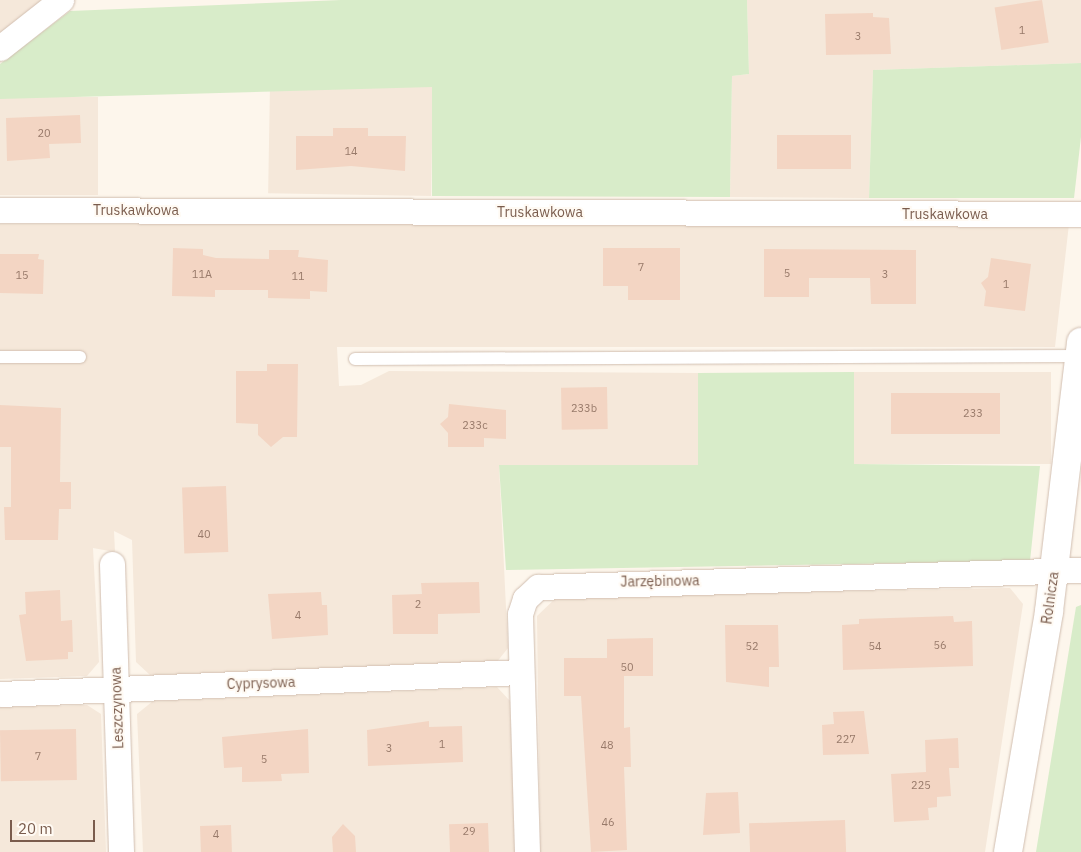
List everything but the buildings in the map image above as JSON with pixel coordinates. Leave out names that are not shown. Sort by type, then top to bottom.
[{"type":"street","points":[[0,48],[61,0]]},
{"type":"street","name":"Truskawkowa","points":[[0,210],[1081,214]]},
{"type":"street","name":"Rolnicza","points":[[1008,852],[1054,571],[1080,349]]},
{"type":"street","name":"Leszczynowa","points":[[112,564],[121,852]]},
{"type":"street","name":"Jarzębinowa","points":[[527,852],[520,614],[525,599],[538,587],[549,584],[1081,570]]},
{"type":"street","name":"Cyprysowa","points":[[0,694],[521,672]]},
{"type":"lane","points":[[355,358],[1080,349]]},
{"type":"lane","points":[[0,357],[80,357]]},
{"type":"shaded area","points":[[0,0],[42,0],[0,33]]},
{"type":"shaded area","points":[[747,0],[1081,0],[1081,63],[873,70],[869,198],[730,197],[732,76],[749,74]]},
{"type":"shaded area","points":[[270,84],[433,87],[431,196],[268,193]]},
{"type":"shaded area","points":[[0,97],[98,97],[98,195],[0,195]]},
{"type":"shaded area","points":[[0,224],[1069,224],[1055,347],[337,347],[339,386],[361,385],[389,371],[698,373],[698,465],[499,465],[508,648],[496,663],[150,675],[136,662],[132,540],[114,531],[115,552],[93,548],[99,662],[87,676],[0,679]]},
{"type":"shaded area","points":[[854,372],[1051,372],[1051,464],[854,464]]},
{"type":"shaded area","points":[[1010,588],[1023,604],[985,852],[540,852],[537,616],[558,596]]},
{"type":"shaded area","points":[[497,687],[510,701],[515,852],[143,852],[137,714],[153,701]]},
{"type":"shaded area","points":[[87,705],[101,714],[106,852],[0,852],[0,707]]},
{"type":"green space","points":[[341,0],[747,0],[749,74],[732,76],[730,197],[432,196],[432,87],[0,99],[0,64],[70,11]]},
{"type":"green space","points":[[1081,63],[1081,137],[1074,198],[869,198],[873,70]]},
{"type":"green space","points":[[854,372],[854,464],[1040,466],[1030,561],[506,570],[499,465],[698,465],[698,373]]},
{"type":"green space","points":[[1081,605],[1081,852],[1036,852],[1076,607]]}]
